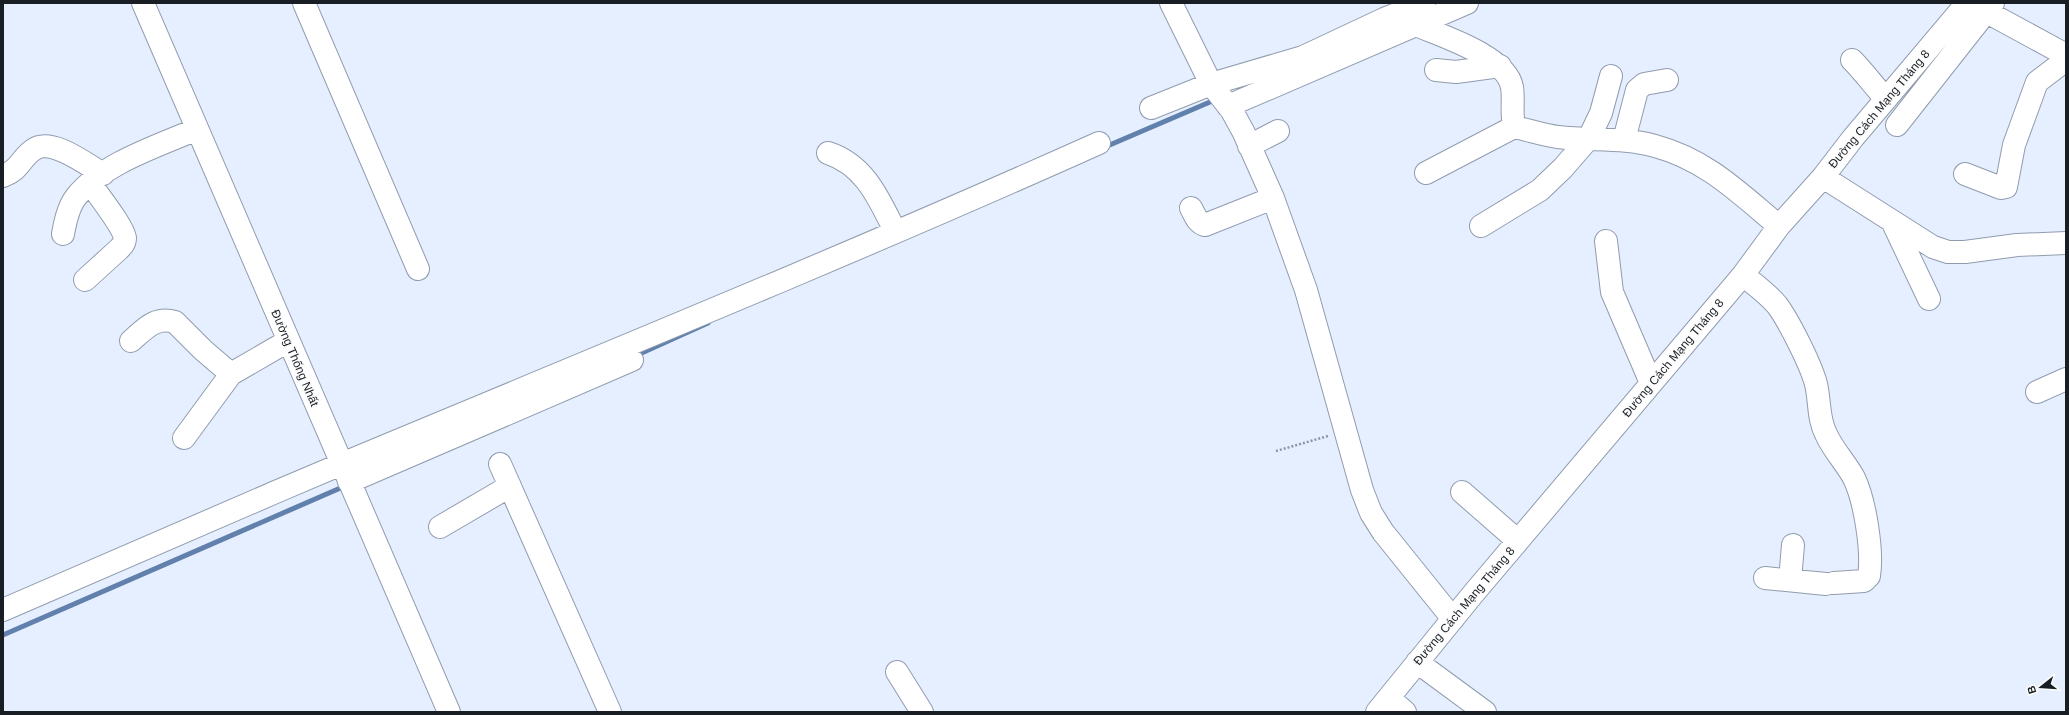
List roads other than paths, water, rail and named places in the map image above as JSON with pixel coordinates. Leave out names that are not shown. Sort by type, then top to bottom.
[{"type":"street","name":"Đường Thống Nhất","points":[[143,3],[449,712]]},
{"type":"street","points":[[304,3],[418,269]]},
{"type":"street","points":[[1171,3],[1220,96],[1244,133],[1272,198],[1306,290],[1362,490],[1371,513],[1383,532],[1453,619]]},
{"type":"street","points":[[1220,96],[1384,19],[1424,3]]},
{"type":"street","points":[[1151,108],[1220,96],[1416,24],[1467,3]]},
{"type":"street","points":[[1898,125],[1979,5],[2066,55]]},
{"type":"street","name":"Đường Cách Mạng Tháng 8","points":[[1383,705],[1518,541],[1743,275],[1780,226],[1823,177],[1886,99],[1979,5]]},
{"type":"street","points":[[1416,24],[1483,55],[1500,66],[1509,78],[1512,86],[1512,116],[1514,127]]},
{"type":"street","points":[[1852,60],[1862,69],[1868,80],[1886,99]]},
{"type":"street","points":[[1965,174],[2001,188],[2006,187],[2014,145],[2037,82],[2066,60]]},
{"type":"street","points":[[1436,70],[1456,72],[1500,66]]},
{"type":"street","points":[[1481,226],[1540,190],[1563,168],[1589,138],[1600,114],[1611,76]]},
{"type":"street","points":[[1624,140],[1637,90],[1644,84],[1666,80]]},
{"type":"street","points":[[1426,173],[1514,127],[1559,137],[1624,140],[1655,146],[1684,156],[1712,170],[1780,226]]},
{"type":"street","points":[[63,234],[66,218],[75,198],[97,179],[116,165],[197,129]]},
{"type":"street","points":[[1249,146],[1278,131]]},
{"type":"street","points":[[3,176],[17,168],[33,149],[47,146],[58,148],[97,179],[122,229],[125,239],[123,245],[84,280]]},
{"type":"street","points":[[3,610],[346,473],[1100,148],[895,231],[529,387],[346,473]]},
{"type":"street","points":[[828,153],[845,160],[869,182],[895,231]]},
{"type":"street","points":[[1823,177],[1933,248],[1948,252],[2066,243]]},
{"type":"street","points":[[1191,208],[1201,224],[1205,225],[1272,198]]},
{"type":"street","points":[[1893,223],[1929,299]]},
{"type":"street","points":[[1606,241],[1612,292],[1651,383]]},
{"type":"street","points":[[1743,275],[1776,304],[1785,317],[1813,373],[1821,424],[1858,488],[1870,547],[1869,576],[1864,581],[1832,586],[1789,588],[1765,578]]},
{"type":"street","points":[[132,341],[151,324],[158,320],[175,322],[203,350],[231,374]]},
{"type":"street","points":[[184,438],[231,374],[288,341]]},
{"type":"street","points":[[2037,392],[2066,379]]},
{"type":"street","points":[[500,464],[610,712]]},
{"type":"street","points":[[440,527],[510,486]]},
{"type":"street","points":[[1462,492],[1518,541]]},
{"type":"street","points":[[1789,588],[1793,545]]},
{"type":"street","points":[[1417,662],[1486,712]]},
{"type":"street","points":[[897,672],[922,712]]},
{"type":"street","points":[[1383,705],[1405,712]]},
{"type":"waterway","points":[[1105,147],[1217,99]]},
{"type":"waterway","points":[[635,356],[708,323]]},
{"type":"waterway","points":[[3,635],[345,486]]}]
